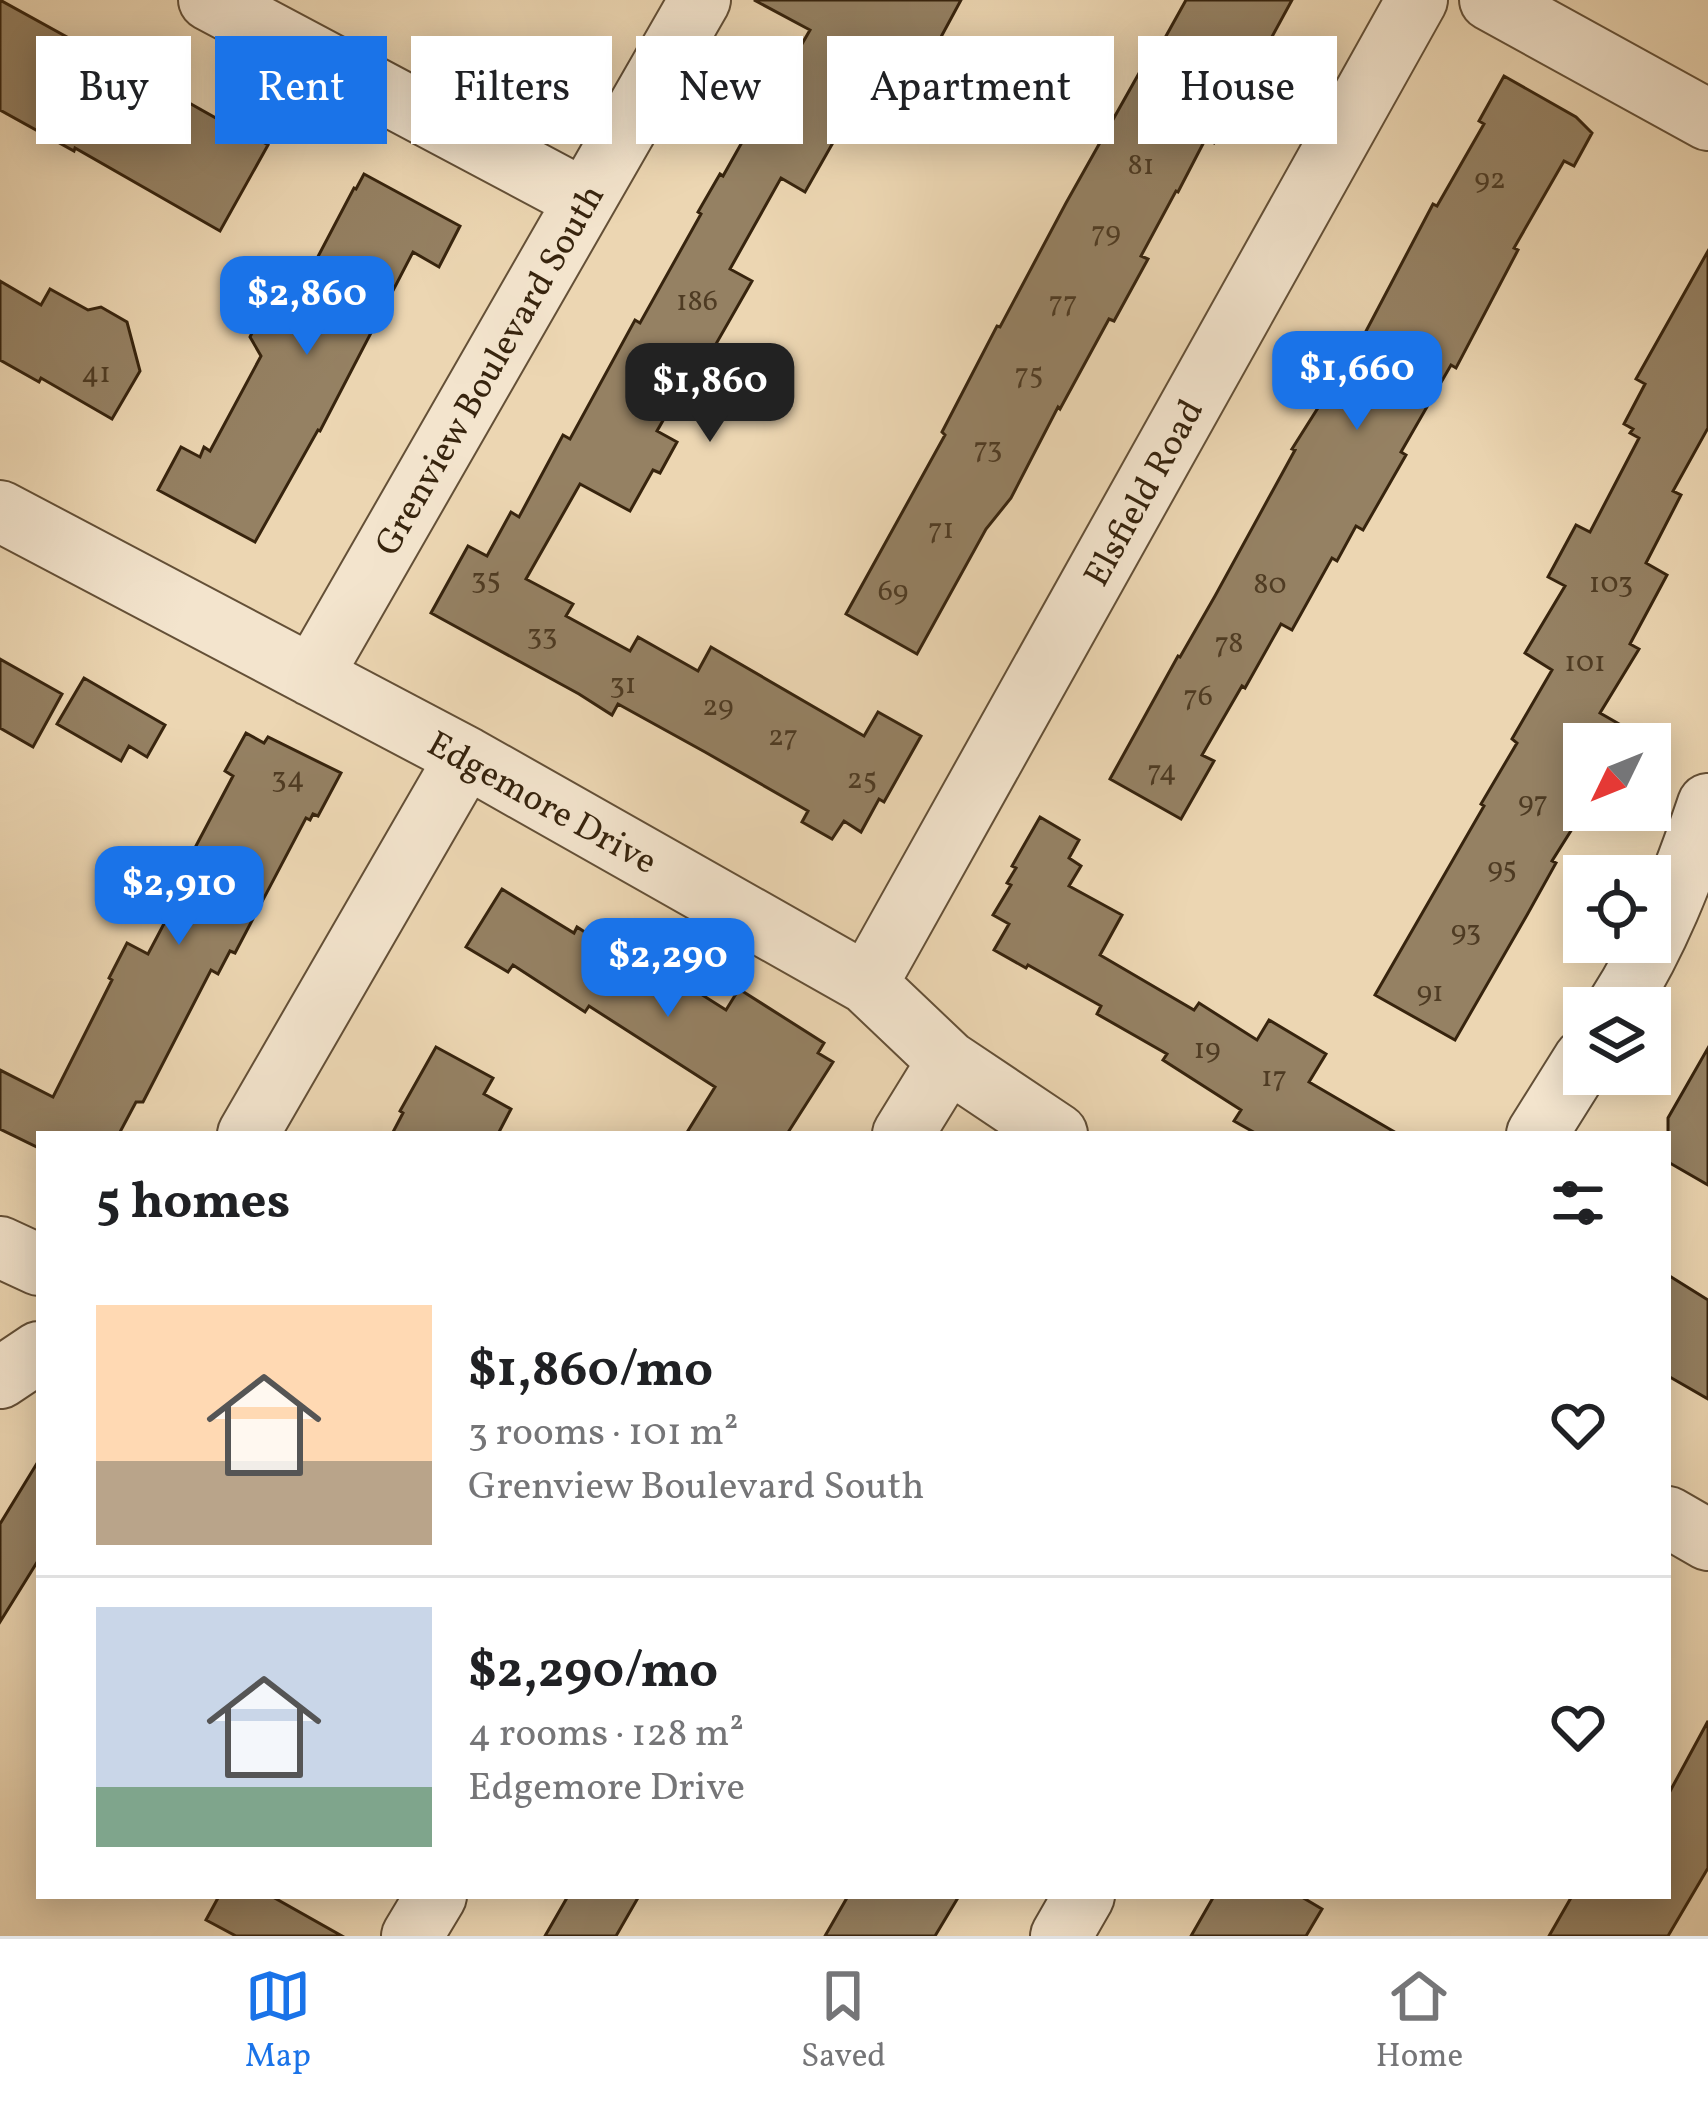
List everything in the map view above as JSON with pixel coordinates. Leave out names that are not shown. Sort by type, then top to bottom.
[{"type":"street","points":[[209,0],[585,200]]},
{"type":"street","name":"Grenview Boulevard South","points":[[312,676],[700,0]]},
{"type":"street","name":"Elsfield Road","points":[[867,984],[1417,0]]},
{"type":"street","points":[[1490,0],[1708,120]]},
{"type":"street","name":"Edgemore Drive","points":[[0,511],[466,758],[867,984],[948,1061],[1053,1131]]},
{"type":"street","points":[[250,1131],[466,758]]},
{"type":"street","points":[[1631,987],[1664,919],[1708,804]]},
{"type":"street","points":[[905,1131],[948,1061]]},
{"type":"street","points":[[1539,1131],[1563,1093]]},
{"type":"street","points":[[0,1246],[36,1264]]},
{"type":"street","points":[[0,1378],[36,1354]]},
{"type":"street","points":[[1671,1519],[1708,1540]]},
{"type":"street","points":[[412,1936],[434,1899]]},
{"type":"street","points":[[1061,1936],[1082,1899]]},
{"type":"building","points":[[0,0],[65,36],[36,36],[36,130],[0,110]]},
{"type":"building","points":[[754,0],[961,0],[942,36],[827,36],[827,144],[832,144],[805,192],[781,178],[730,269],[752,281],[712,351],[705,347],[657,431],[677,442],[660,473],[653,470],[630,511],[580,484],[526,579],[573,604],[566,616],[630,651],[638,637],[698,671],[711,647],[864,736],[878,712],[921,736],[884,802],[879,799],[861,832],[844,821],[832,839],[802,822],[808,811],[705,752],[618,704],[612,715],[431,613],[468,546],[487,556],[511,512],[519,517],[563,435],[570,439],[635,320],[640,323],[698,212],[741,144],[803,144],[803,42],[810,30]]},
{"type":"building","points":[[1186,0],[1292,0],[1272,36],[1166,36]]},
{"type":"building","points":[[1138,75],[1138,144],[1203,144],[1141,256],[1148,259],[1114,321],[1109,319],[1011,498],[986,529],[917,654],[846,614],[945,435],[942,432],[997,326],[1099,144],[1114,144],[1114,118]]},
{"type":"building","points":[[1504,76],[1576,117],[1592,133],[1574,166],[1564,161],[1514,248],[1518,250],[1456,368],[1451,365],[1401,452],[1406,455],[1363,530],[1356,526],[1337,561],[1332,558],[1292,630],[1281,624],[1245,688],[1242,686],[1202,755],[1214,761],[1181,819],[1110,779],[1292,449],[1364,335],[1433,204],[1437,206],[1484,124],[1479,121]]},
{"type":"building","points":[[191,104],[215,117],[215,144],[268,145],[220,231],[61,144],[191,144]]},
{"type":"building","points":[[364,174],[460,226],[439,267],[413,252],[320,431],[255,542],[158,490],[181,447],[200,457],[204,447],[210,451],[261,356],[250,337],[261,315],[292,306]]},
{"type":"building","points":[[1708,251],[1708,428],[1673,491],[1681,495],[1646,563],[1667,575],[1630,644],[1639,649],[1600,713],[1617,723],[1563,723],[1563,831],[1571,831],[1455,1040],[1375,995],[1484,806],[1517,743],[1512,739],[1552,670],[1525,653],[1565,586],[1548,577],[1576,525],[1590,532],[1639,438],[1624,424],[1645,384],[1636,379]]},
{"type":"building","points":[[0,281],[41,305],[50,289],[88,310],[101,307],[127,322],[140,371],[112,419],[0,360]]},
{"type":"building","points":[[0,659],[62,694],[33,747],[0,728]]},
{"type":"building","points":[[84,678],[165,725],[147,757],[129,746],[121,761],[57,724]]},
{"type":"building","points":[[246,733],[264,743],[268,737],[341,773],[318,816],[306,818],[235,953],[230,951],[218,974],[211,970],[143,1102],[136,1102],[121,1131],[36,1131],[36,1147],[0,1129],[0,1070],[53,1097],[127,943],[148,954],[195,865],[188,861],[233,776],[225,771]]},
{"type":"building","points":[[1040,817],[1079,840],[1069,858],[1081,866],[1069,886],[1122,915],[1100,955],[1194,1010],[1199,1003],[1257,1040],[1269,1020],[1326,1054],[1309,1082],[1393,1131],[1252,1131],[1234,1121],[1241,1110],[1163,1060],[1167,1054],[1097,1014],[1101,1006],[994,950],[1009,924],[993,915],[1011,885],[1007,883],[1016,868],[1012,866]]},
{"type":"building","points":[[502,889],[574,933],[577,927],[631,962],[636,953],[726,1010],[739,989],[824,1043],[818,1053],[833,1062],[789,1131],[688,1131],[715,1087],[589,1006],[585,1012],[513,965],[508,972],[466,947]]},
{"type":"building","points":[[436,1047],[493,1078],[484,1094],[511,1109],[500,1131],[394,1131]]},
{"type":"building","points":[[1708,1048],[1708,1185],[1671,1164],[1668,1118]]},
{"type":"building","points":[[1671,1277],[1708,1300],[1708,1399],[1671,1378]]},
{"type":"building","points":[[36,1465],[36,1564],[0,1622],[0,1524]]},
{"type":"building","points":[[1708,1721],[1708,1868],[1668,1936],[1549,1936],[1570,1899],[1671,1899],[1671,1789]]},
{"type":"building","points":[[217,1899],[276,1899],[342,1936],[236,1936],[206,1920]]},
{"type":"building","points":[[566,1899],[637,1899],[616,1936],[545,1936]]},
{"type":"building","points":[[846,1899],[957,1899],[935,1936],[825,1936]]},
{"type":"building","points":[[1212,1899],[1305,1899],[1322,1909],[1306,1936],[1191,1936]]}]
